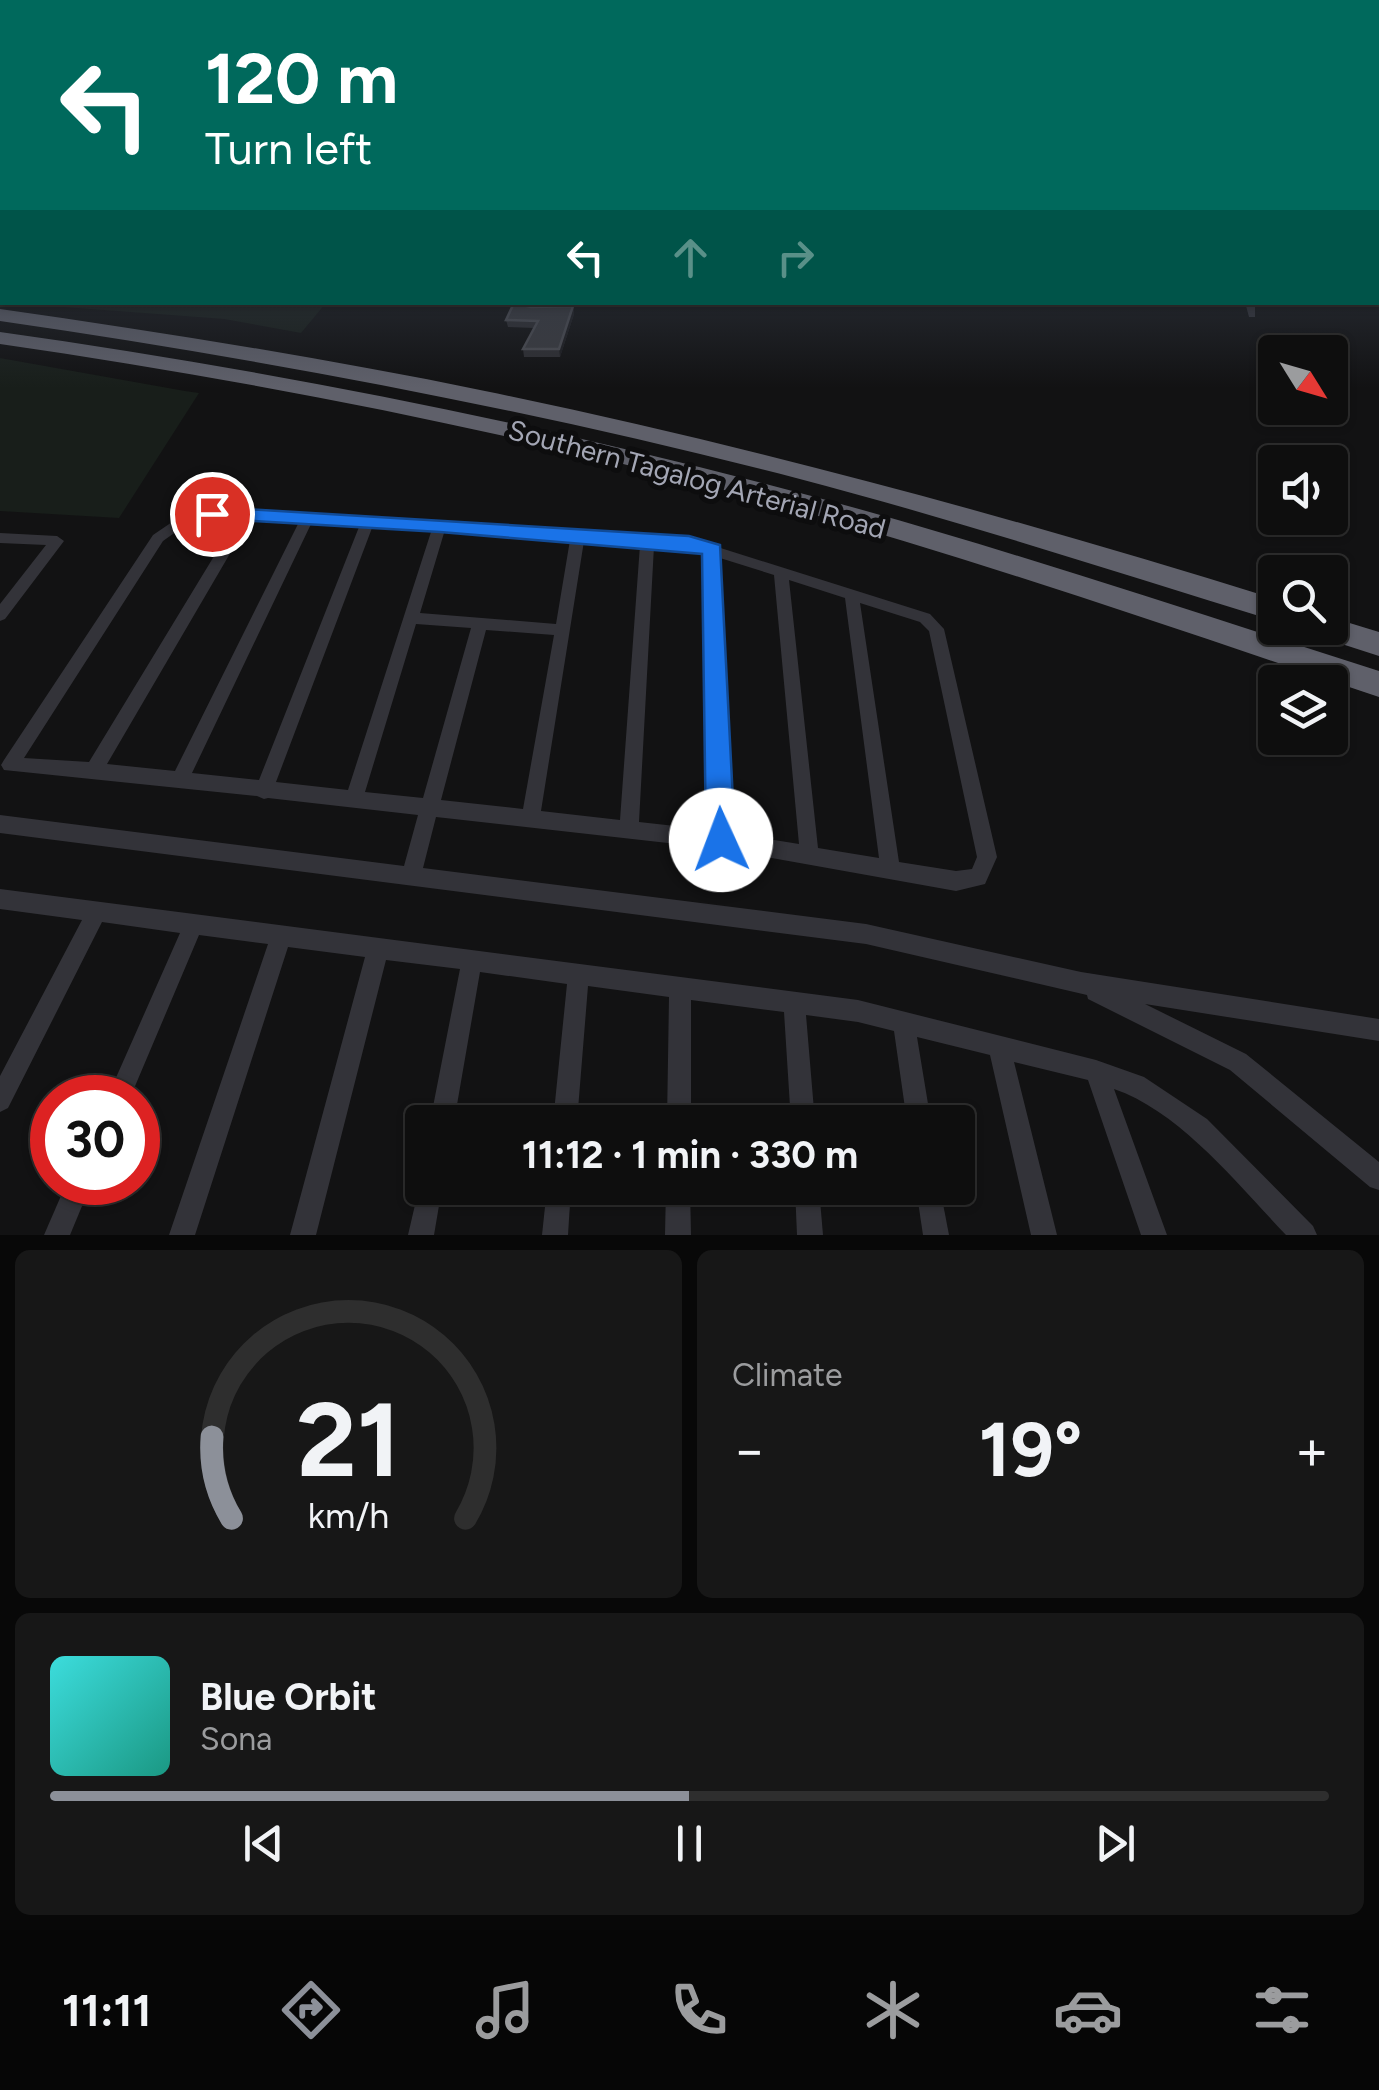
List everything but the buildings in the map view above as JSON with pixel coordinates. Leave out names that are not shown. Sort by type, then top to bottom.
[{"type":"highway","name":"Southern Tagalog Arterial Road","points":[[0,315],[310,362],[599,420],[985,522],[1258,605]]},
{"type":"highway","name":"Southern Tagalog Arterial Road","points":[[0,338],[190,366],[434,412],[574,444],[783,497],[1379,684]]},
{"type":"highway","points":[[1348,634],[1379,644]]},
{"type":"street","points":[[1250,305],[1252,315]]},
{"type":"street","points":[[94,770],[246,514]]},
{"type":"street","points":[[246,514],[308,517],[689,543],[931,622],[936,629],[987,857],[978,877],[970,881],[721,840],[354,798],[264,792],[94,770],[5,771],[158,538],[170,526],[188,518],[246,514]]},
{"type":"street","points":[[180,780],[308,517]]},
{"type":"street","points":[[264,792],[368,521]]},
{"type":"street","points":[[354,798],[440,525]]},
{"type":"street","points":[[531,820],[578,536]]},
{"type":"street","points":[[0,538],[57,542],[0,615]]},
{"type":"street","points":[[629,830],[647,541]]},
{"type":"street","points":[[713,550],[721,840]]},
{"type":"street","points":[[781,572],[810,853]]},
{"type":"street","points":[[0,591],[18,592]]},
{"type":"street","points":[[852,595],[890,867]]},
{"type":"street","points":[[411,618],[562,630]]},
{"type":"street","points":[[410,875],[480,624]]},
{"type":"street","points":[[0,824],[866,934],[1081,983],[1379,1030]]},
{"type":"street","points":[[0,898],[858,1011],[1096,1071],[1136,1085],[1199,1126],[1304,1235]]},
{"type":"street","points":[[0,1100],[97,912]]},
{"type":"street","points":[[128,1075],[194,924]]},
{"type":"street","points":[[182,1235],[281,936]]},
{"type":"street","points":[[303,1235],[378,949]]},
{"type":"street","points":[[445,1105],[472,960]]},
{"type":"street","points":[[566,1105],[578,974]]},
{"type":"street","points":[[1081,983],[1238,1062],[1379,1178]]},
{"type":"street","points":[[679,1105],[680,988]]},
{"type":"street","points":[[794,1003],[801,1105]]},
{"type":"street","points":[[904,1022],[916,1105]]},
{"type":"street","points":[[999,1046],[1044,1235]]},
{"type":"street","points":[[1096,1071],[1154,1235]]},
{"type":"street","points":[[56,1235],[70,1205]]},
{"type":"street","points":[[421,1235],[427,1205]]},
{"type":"street","points":[[555,1235],[558,1205]]},
{"type":"street","points":[[678,1205],[678,1235]]},
{"type":"street","points":[[808,1205],[810,1235]]},
{"type":"street","points":[[931,1205],[936,1235]]},
{"type":"shaded area","points":[[37,305],[324,305],[301,333],[224,319]]},
{"type":"shaded area","points":[[0,358],[199,393],[119,518],[0,511]]},
{"type":"route","points":[[212,514],[440,525],[689,543],[713,550],[721,840]]}]
